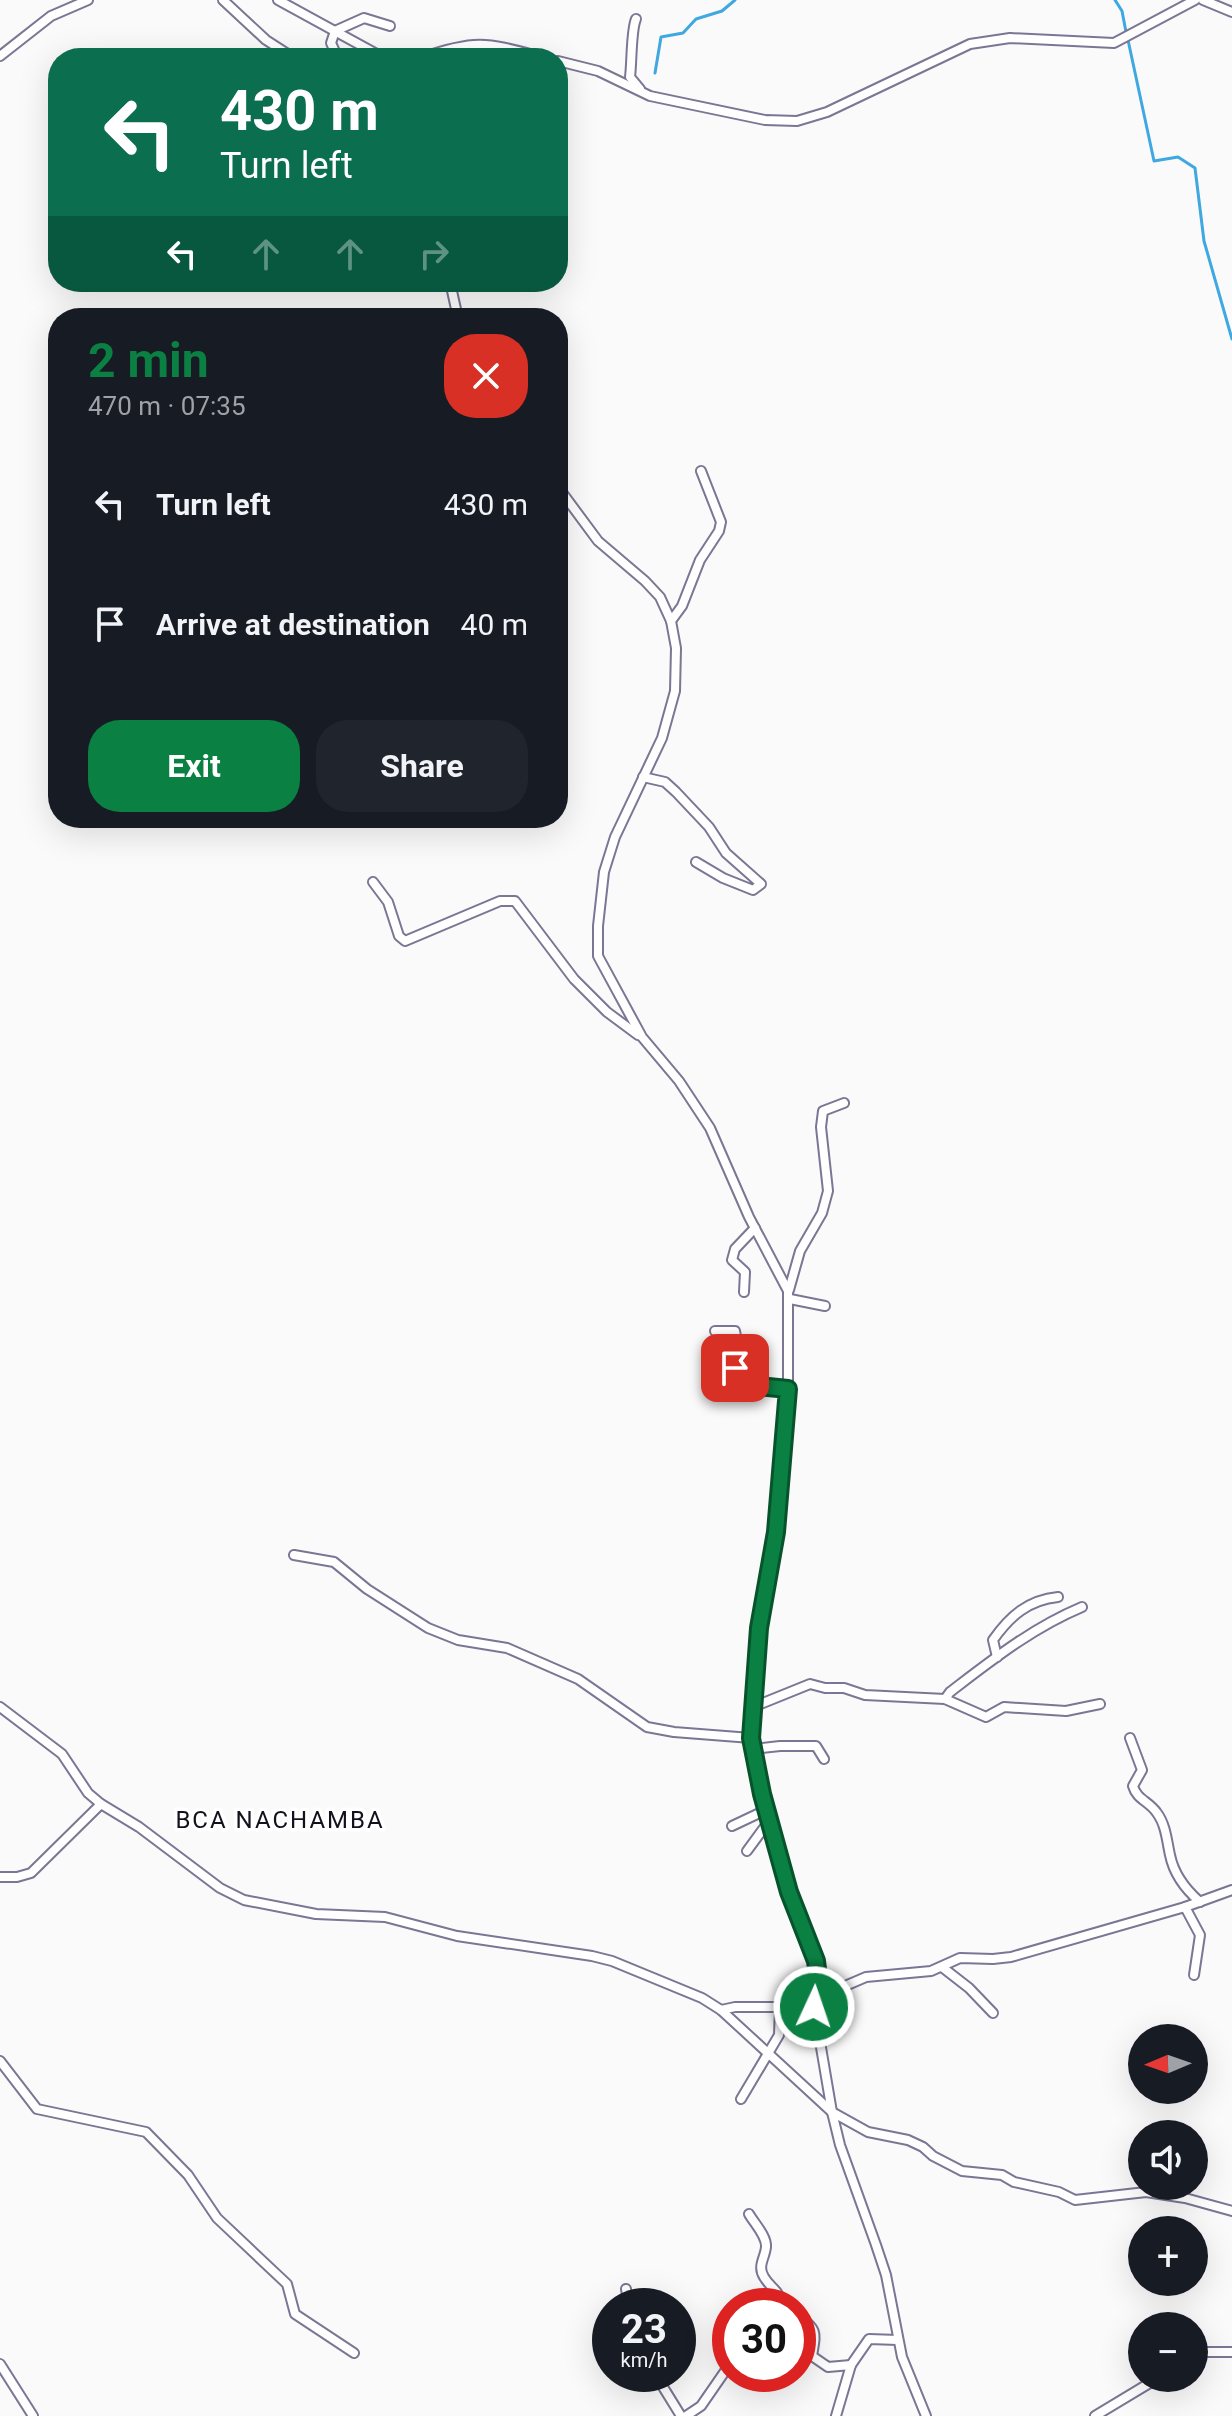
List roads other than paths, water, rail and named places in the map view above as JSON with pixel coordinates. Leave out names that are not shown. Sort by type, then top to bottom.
[{"type":"street","points":[[0,56],[51,16],[88,0]]},
{"type":"street","points":[[223,0],[278,48]]},
{"type":"street","points":[[278,0],[366,48]]},
{"type":"street","points":[[568,64],[598,71],[650,96],[765,120],[797,121],[844,104],[970,44],[1010,38],[1122,41],[1195,0]]},
{"type":"street","points":[[1203,0],[1232,12]]},
{"type":"street","points":[[333,48],[331,43],[335,31],[364,18],[390,26]]},
{"type":"street","points":[[636,19],[630,77],[650,96]]},
{"type":"street","points":[[451,48],[480,43],[502,48]]},
{"type":"street","points":[[671,621],[721,522],[701,471]]},
{"type":"street","points":[[568,500],[598,541],[660,597],[671,621],[676,648],[675,691],[662,738],[615,837],[604,872],[597,946],[603,967],[642,1037],[679,1081],[718,1145],[789,1295],[825,1306]]},
{"type":"street","points":[[643,777],[665,782],[709,827],[726,853],[761,884],[753,890],[723,878],[696,862]]},
{"type":"street","points":[[373,882],[388,902],[399,936],[405,941],[500,901],[515,901],[574,979],[607,1012],[642,1037]]},
{"type":"street","points":[[844,1103],[823,1111],[821,1127],[828,1191],[822,1213],[800,1251],[789,1295],[788,1389],[776,1532],[759,1628],[751,1738],[766,1810],[789,1892],[816,1961],[819,1985],[815,1998],[816,2018],[832,2112],[848,2171],[886,2275],[898,2340],[926,2416]]},
{"type":"street","points":[[744,1292],[745,1272],[732,1260],[735,1249],[755,1228]]},
{"type":"street","points":[[715,1331],[735,1331],[737,1337],[732,1361],[735,1368],[749,1375],[758,1386],[788,1389]]},
{"type":"street","points":[[294,1555],[334,1562],[367,1589],[428,1628],[467,1642],[507,1648],[586,1683],[647,1727],[751,1738]]},
{"type":"street","points":[[997,1657],[993,1640],[1008,1619],[1031,1603],[1058,1597]]},
{"type":"street","points":[[945,1699],[1039,1627],[1082,1607]]},
{"type":"street","points":[[753,1707],[810,1684],[844,1688],[865,1695],[945,1699],[986,1717],[1004,1707],[1066,1711],[1100,1704]]},
{"type":"street","points":[[0,1707],[62,1754],[88,1793],[101,1804],[139,1827],[220,1888],[244,1900],[316,1914],[385,1917],[457,1936],[602,1959],[702,1998],[721,2010],[832,2112],[868,2132],[908,2140],[962,2171],[1002,2175],[1014,2182],[1059,2192],[1075,2200],[1146,2192],[1185,2198],[1232,2211]]},
{"type":"street","points":[[1130,1738],[1142,1770],[1133,1786],[1136,1796],[1158,1814],[1167,1838],[1170,1859],[1183,1886],[1200,1902]]},
{"type":"street","points":[[753,1749],[816,1746],[824,1759]]},
{"type":"street","points":[[0,1877],[31,1873],[101,1804]]},
{"type":"street","points":[[732,1826],[766,1810]]},
{"type":"street","points":[[747,1851],[769,1821]]},
{"type":"street","points":[[721,2010],[735,2007],[796,2007],[866,1977],[931,1971],[960,1958],[1011,1957],[1185,1907],[1231,1889]]},
{"type":"street","points":[[1185,1907],[1200,1935],[1194,1975]]},
{"type":"street","points":[[942,1967],[969,1988],[993,2013]]},
{"type":"street","points":[[741,2099],[779,2035],[780,2008]]},
{"type":"street","points":[[0,2061],[37,2109],[146,2132],[188,2175],[217,2218],[287,2284],[295,2314],[354,2353]]},
{"type":"street","points":[[749,2214],[764,2238],[766,2248],[760,2262],[764,2277],[775,2288]]},
{"type":"street","points":[[836,2416],[851,2365],[869,2339],[898,2340]]},
{"type":"street","points":[[1208,2352],[1232,2352]]},
{"type":"street","points":[[816,2359],[828,2367],[851,2365]]},
{"type":"street","points":[[0,2364],[33,2416]]},
{"type":"street","points":[[667,2392],[684,2416],[701,2406],[712,2390]]},
{"type":"street","points":[[1095,2416],[1135,2392]]},
{"type":"waterway","points":[[655,73],[661,37],[683,33],[696,19],[722,11],[735,0]]},
{"type":"waterway","points":[[1115,0],[1122,11],[1126,32]]},
{"type":"waterway","points":[[1128,40],[1154,161],[1178,157],[1195,168],[1204,241],[1232,339]]},
{"type":"district","name":"BCA NACHAMBA","points":[[280,1820]]}]
